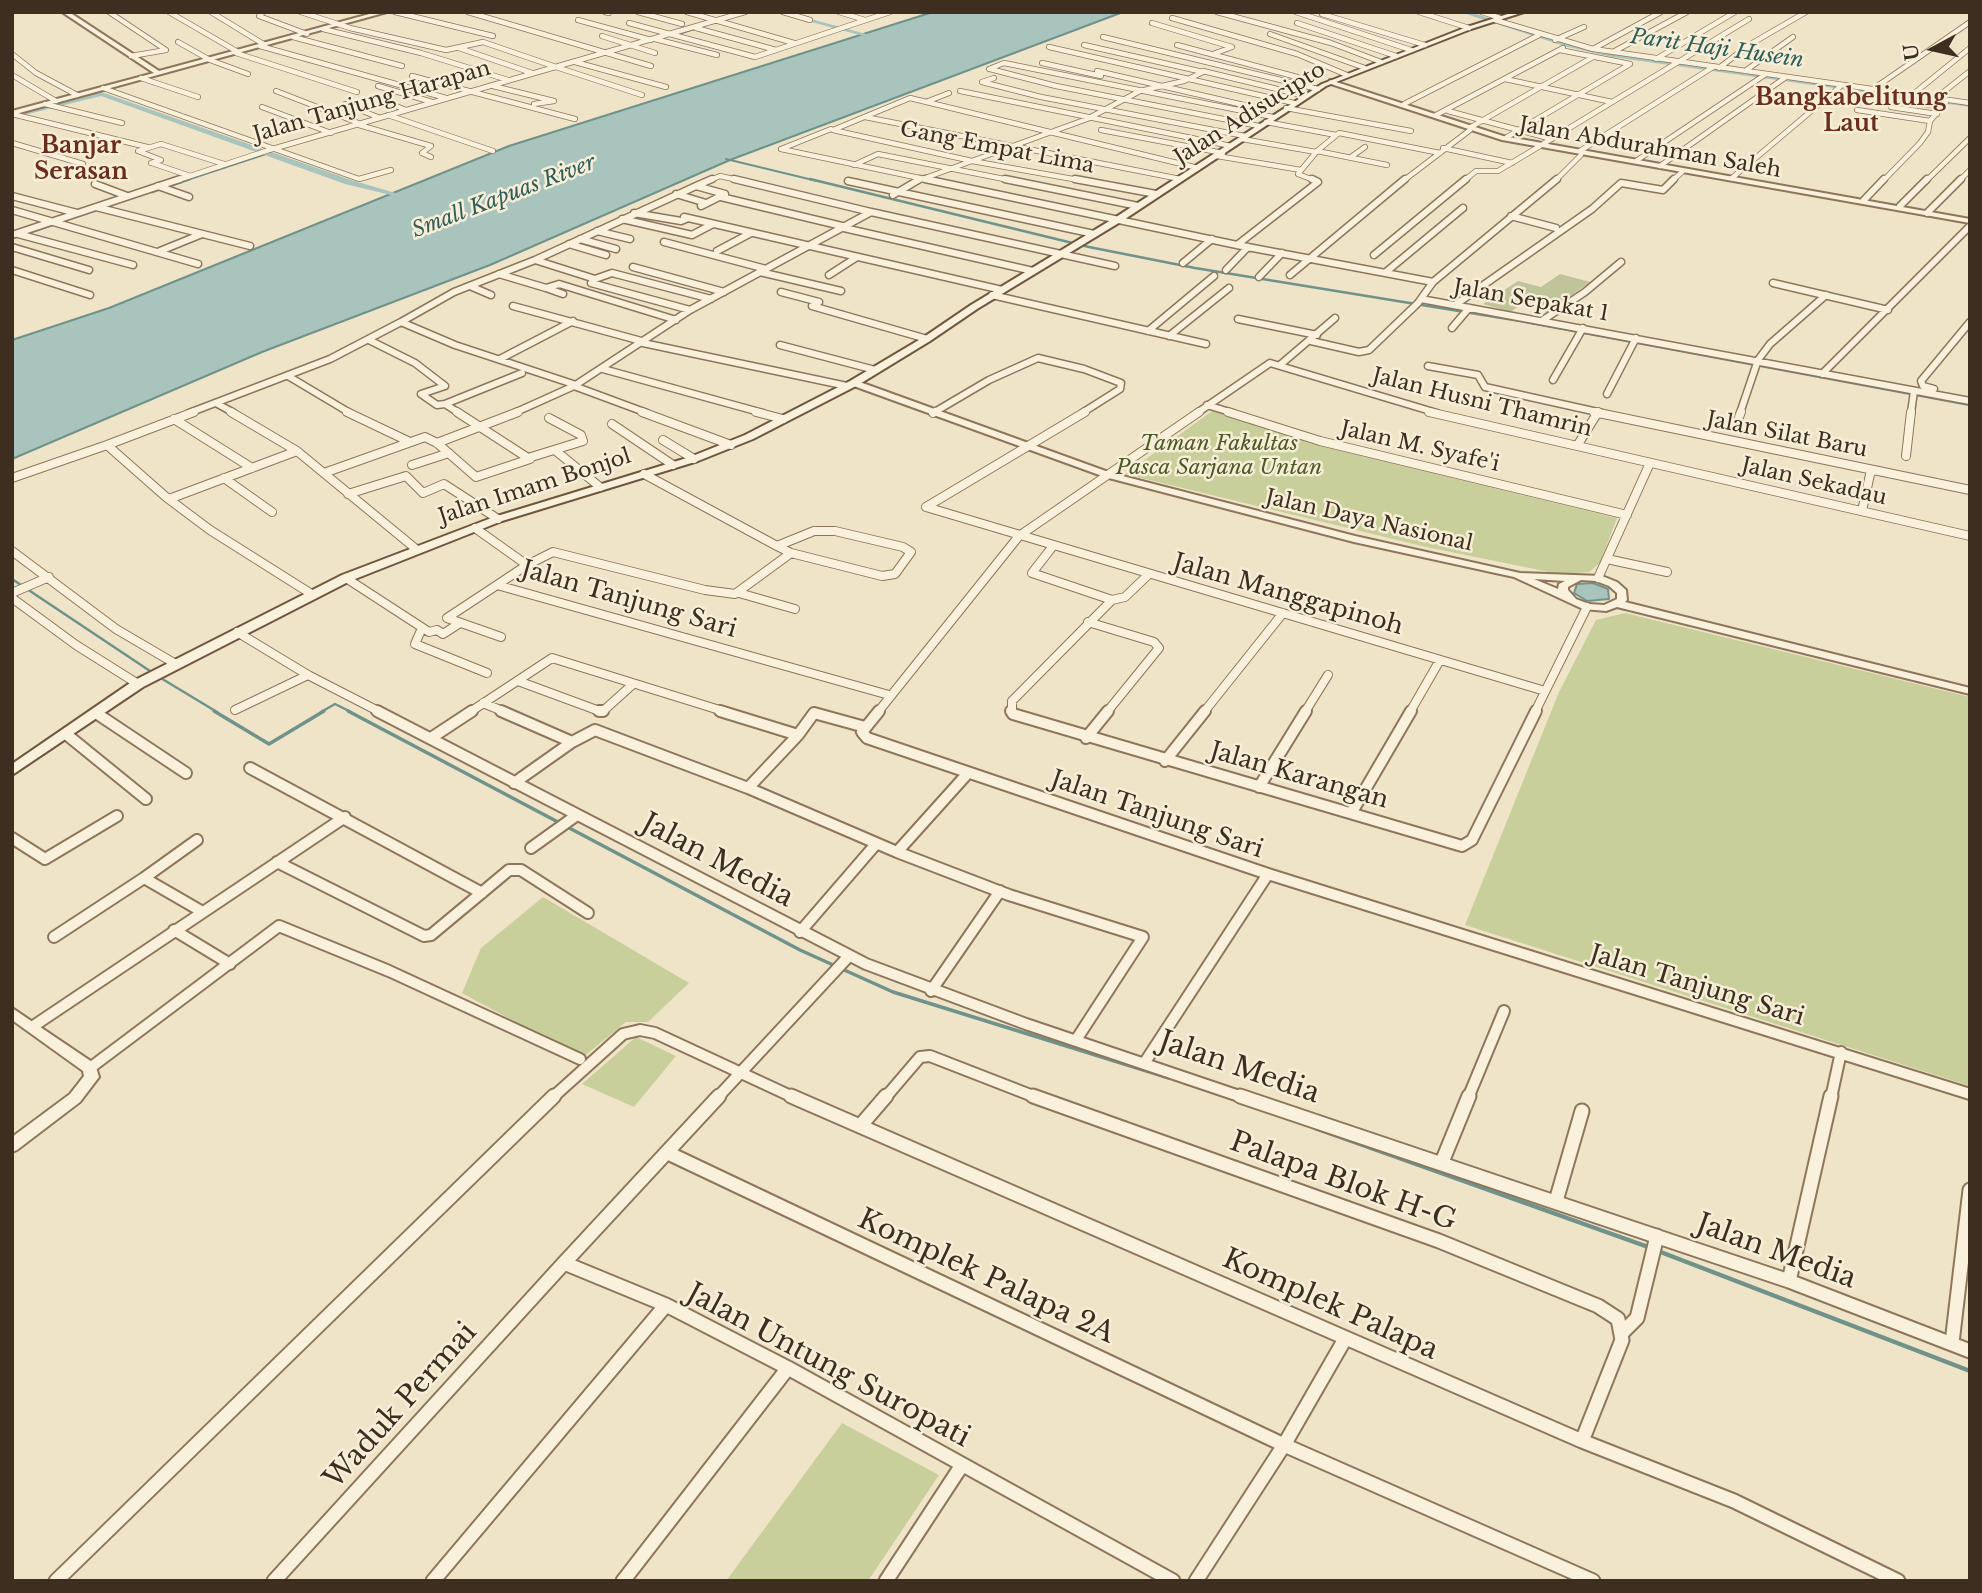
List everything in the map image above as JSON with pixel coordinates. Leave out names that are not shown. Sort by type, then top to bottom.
[{"type":"main road","points":[[1497,19],[1521,12]]},
{"type":"main road","name":"Jalan Adisucipto","points":[[1072,247],[1327,84],[1497,19]]},
{"type":"main road","name":"Jalan Imam Bonjol","points":[[12,771],[139,683],[171,664],[346,578],[498,519],[694,459],[731,445],[850,385],[1072,247]]},
{"type":"street","points":[[65,12],[158,73]]},
{"type":"street","points":[[109,12],[166,50],[131,56]]},
{"type":"street","points":[[169,12],[237,53],[357,92]]},
{"type":"street","points":[[211,12],[262,46],[447,98]]},
{"type":"street","points":[[263,12],[259,16],[307,34]]},
{"type":"street","points":[[301,12],[446,50],[483,42],[642,95]]},
{"type":"street","points":[[16,114],[384,12]]},
{"type":"street","points":[[395,12],[493,36]]},
{"type":"street","points":[[468,12],[652,66]]},
{"type":"street","points":[[638,12],[682,24]]},
{"type":"street","points":[[687,12],[796,43]]},
{"type":"street","points":[[783,12],[810,20]]},
{"type":"street","points":[[839,12],[866,20]]},
{"type":"street","points":[[629,23],[755,57],[890,12]]},
{"type":"street","points":[[1217,12],[1323,41],[1381,62]]},
{"type":"street","points":[[1296,12],[1411,50]]},
{"type":"street","points":[[1316,12],[1425,45]]},
{"type":"street","points":[[1419,12],[1469,28]]},
{"type":"street","points":[[1482,12],[1593,57],[1630,64],[1507,136]]},
{"type":"street","points":[[1593,49],[1661,12]]},
{"type":"street","points":[[1613,52],[1687,12]]},
{"type":"street","points":[[1656,59],[1735,12]]},
{"type":"street","points":[[1433,282],[1581,153],[1749,45],[1806,12]]},
{"type":"street","name":"Jalan Tanjung Harapan","points":[[15,234],[256,154],[603,52],[672,35],[739,13]]},
{"type":"street","points":[[1172,18],[1297,54],[1347,75]]},
{"type":"street","points":[[1374,255],[1476,171],[1498,171],[1749,19]]},
{"type":"street","points":[[578,20],[717,55]]},
{"type":"street","points":[[1873,89],[1970,22]]},
{"type":"street","points":[[1152,23],[1232,47],[1213,54]]},
{"type":"street","points":[[1297,23],[1396,56]]},
{"type":"street","points":[[696,27],[777,50]]},
{"type":"street","points":[[1555,40],[1584,27]]},
{"type":"street","points":[[323,29],[421,53],[508,80]]},
{"type":"street","points":[[1266,33],[1365,68]]},
{"type":"street","points":[[602,36],[655,53]]},
{"type":"street","points":[[1404,103],[1537,36]]},
{"type":"street","points":[[293,37],[402,66]]},
{"type":"street","points":[[1745,71],[1794,37]]},
{"type":"street","points":[[1131,39],[1156,44],[1151,47]]},
{"type":"street","points":[[1128,53],[1130,52],[1102,40],[1135,47],[1151,47],[1327,84]]},
{"type":"street","points":[[178,42],[210,60],[248,74]]},
{"type":"street","points":[[1177,45],[1327,84]]},
{"type":"street","points":[[1084,46],[1120,55],[1128,53],[1306,96]]},
{"type":"street","points":[[1049,47],[1294,103]]},
{"type":"street","points":[[1436,115],[1567,47],[1936,98],[1946,102]]},
{"type":"street","points":[[458,48],[532,73]]},
{"type":"street","points":[[1912,95],[1970,48]]},
{"type":"street","points":[[12,54],[36,73],[77,95]]},
{"type":"street","points":[[593,56],[627,66]]},
{"type":"street","points":[[1290,275],[1441,150],[1483,120],[1593,57]]},
{"type":"street","points":[[573,61],[666,87]]},
{"type":"street","points":[[1273,117],[1004,63],[989,69],[1045,84],[1124,99],[1273,117],[1410,131]]},
{"type":"street","points":[[1042,63],[1147,89]]},
{"type":"street","points":[[1097,71],[1159,85],[1336,135]]},
{"type":"street","points":[[1936,98],[1970,71]]},
{"type":"street","points":[[896,193],[922,179],[1087,119],[1140,91],[1189,80],[1203,72]]},
{"type":"street","points":[[12,75],[51,104],[122,123]]},
{"type":"street","points":[[412,76],[575,118]]},
{"type":"street","points":[[1636,162],[1764,76]]},
{"type":"street","points":[[141,78],[198,97]]},
{"type":"street","points":[[994,78],[982,82],[1387,165]]},
{"type":"street","points":[[1506,79],[1612,102]]},
{"type":"street","points":[[1660,166],[1784,79]]},
{"type":"street","points":[[390,81],[378,86],[432,103]]},
{"type":"street","name":"Jalan Abdurahman Saleh","points":[[1327,84],[1404,103],[1471,129],[1541,145]]},
{"type":"street","points":[[491,85],[554,102],[527,106]]},
{"type":"street","points":[[1732,178],[1842,85]]},
{"type":"street","points":[[103,88],[270,150],[359,179],[391,170]]},
{"type":"street","points":[[276,91],[360,124],[431,146],[422,153],[431,157]]},
{"type":"street","points":[[960,91],[1087,119],[1231,146]]},
{"type":"street","points":[[925,103],[949,93]]},
{"type":"street","name":"Jalan Abdurahman Saleh","points":[[1376,96],[1471,129],[1541,145],[1682,172],[1928,212]]},
{"type":"street","points":[[1873,97],[1970,103]]},
{"type":"street","points":[[832,130],[910,99],[1053,131],[1198,168]]},
{"type":"street","points":[[386,102],[406,110]]},
{"type":"street","points":[[1864,200],[1920,143],[1928,132],[1930,121],[1946,102]]},
{"type":"street","points":[[345,104],[380,118]]},
{"type":"street","points":[[12,106],[16,114],[147,147]]},
{"type":"street","points":[[262,107],[331,133]]},
{"type":"street","points":[[1891,107],[1937,114]]},
{"type":"street","points":[[1857,110],[1930,121]]},
{"type":"street","points":[[1448,111],[1552,139]]},
{"type":"street","points":[[387,116],[494,150]]},
{"type":"street","points":[[863,117],[1180,179]]},
{"type":"street","name":"Jalan Sepakat 1","points":[[832,130],[781,149],[1237,245],[1433,282],[1418,303]]},
{"type":"street","name":"Gang Empat Lima","points":[[832,130],[972,161],[1156,194]]},
{"type":"street","points":[[1101,130],[1301,170]]},
{"type":"street","points":[[1237,245],[1318,182],[1299,176],[1301,170],[1317,152],[1341,133],[1511,163]]},
{"type":"street","points":[[1900,206],[1970,138]]},
{"type":"street","points":[[12,143],[83,164]]},
{"type":"street","points":[[190,176],[151,163],[161,160],[138,151],[160,144],[225,164]]},
{"type":"street","points":[[1351,158],[1365,147]]},
{"type":"street","points":[[854,165],[877,154],[1138,206]]},
{"type":"street","name":"Jalan Abdurahman Saleh","points":[[1596,156],[1900,206],[1970,222]]},
{"type":"street","points":[[987,192],[1021,169]]},
{"type":"street","points":[[1928,212],[1970,170]]},
{"type":"street","points":[[1455,305],[1591,209],[1621,183],[1663,190],[1682,172]]},
{"type":"street","points":[[12,478],[109,446],[288,376],[369,340],[470,286],[535,260],[621,218],[720,176],[1115,266]]},
{"type":"street","points":[[848,181],[1094,234]]},
{"type":"street","points":[[95,184],[127,196]]},
{"type":"street","points":[[157,186],[189,197]]},
{"type":"street","points":[[696,186],[724,194],[721,197]]},
{"type":"street","points":[[676,194],[704,204],[721,197],[1033,271]]},
{"type":"street","points":[[12,196],[78,214]]},
{"type":"street","points":[[1001,214],[1023,200]]},
{"type":"street","points":[[96,207],[250,246]]},
{"type":"street","points":[[1385,272],[1463,208]]},
{"type":"street","points":[[12,210],[198,264]]},
{"type":"street","points":[[438,443],[478,429],[575,386],[690,310],[871,212]]},
{"type":"street","points":[[633,213],[681,221],[686,217],[1206,344]]},
{"type":"street","points":[[1511,216],[1556,228]]},
{"type":"street","points":[[621,218],[692,235],[713,224]]},
{"type":"street","points":[[1822,374],[1888,310],[1970,222]]},
{"type":"street","points":[[597,231],[630,239]]},
{"type":"street","points":[[717,251],[751,233]]},
{"type":"street","points":[[15,234],[133,265]]},
{"type":"street","points":[[160,251],[202,234]]},
{"type":"street","points":[[580,239],[617,249]]},
{"type":"street","points":[[1183,263],[1212,239]]},
{"type":"street","points":[[664,242],[841,291]]},
{"type":"street","points":[[569,244],[606,256]]},
{"type":"street","points":[[12,247],[89,270]]},
{"type":"street","points":[[1226,270],[1248,247]]},
{"type":"street","points":[[1259,277],[1282,253]]},
{"type":"street","points":[[829,275],[857,257]]},
{"type":"street","points":[[535,260],[595,279],[612,272],[711,299]]},
{"type":"street","points":[[1543,320],[1585,292],[1621,262]]},
{"type":"street","points":[[633,267],[724,292]]},
{"type":"street","points":[[12,270],[90,295]]},
{"type":"street","points":[[499,274],[563,294]]},
{"type":"street","points":[[1148,331],[1214,276]]},
{"type":"street","points":[[591,283],[690,310]]},
{"type":"street","points":[[1773,283],[1888,310]]},
{"type":"street","points":[[546,288],[559,284],[676,320]]},
{"type":"street","points":[[470,286],[491,295]]},
{"type":"street","points":[[1170,336],[1229,288]]},
{"type":"street","points":[[781,292],[819,302],[813,305],[815,308],[927,339]]},
{"type":"street","points":[[1739,417],[1758,364],[1770,344],[1826,295]]},
{"type":"street","points":[[1311,341],[1359,352],[1369,350],[1418,303]]},
{"type":"street","name":"Jalan Sepakat 1","points":[[1418,303],[1455,305],[1466,311],[1543,320],[1581,331],[1822,374],[1914,394],[1970,401]]},
{"type":"street","points":[[513,306],[644,342],[850,385]]},
{"type":"street","points":[[1452,328],[1466,311]]},
{"type":"street","points":[[1238,318],[1317,335]]},
{"type":"street","points":[[1280,365],[1335,318]]},
{"type":"street","points":[[499,359],[573,321]]},
{"type":"street","points":[[401,322],[731,445]]},
{"type":"street","points":[[1970,322],[1921,384],[1927,388],[1970,395]]},
{"type":"street","points":[[1553,380],[1581,331]]},
{"type":"street","points":[[369,340],[415,363],[445,386],[421,394],[438,405],[522,373]]},
{"type":"street","points":[[1607,394],[1635,341]]},
{"type":"street","points":[[780,345],[875,370]]},
{"type":"street","points":[[933,413],[1034,359],[1045,358],[1121,383],[1119,389],[1028,448]]},
{"type":"street","name":"Jalan Husni Thamrin","points":[[1207,405],[1266,364],[1280,365],[1422,410],[1650,463]]},
{"type":"street","name":"Jalan Silat Baru","points":[[1428,366],[1478,375],[1485,387],[1970,490]]},
{"type":"street","points":[[603,369],[783,419]]},
{"type":"street","points":[[288,376],[349,413],[410,442]]},
{"type":"street","name":"Jalan Daya Nasional","points":[[850,385],[1108,475],[1354,539],[1517,575],[1598,578]]},
{"type":"street","points":[[1906,456],[1914,394]]},
{"type":"street","points":[[216,403],[297,451],[416,550]]},
{"type":"street","points":[[444,404],[478,429],[531,458]]},
{"type":"street","points":[[748,788],[798,735],[814,713],[865,727],[889,695],[925,657],[1007,547],[1207,405]]},
{"type":"street","name":"Jalan M. Syafe'i","points":[[1207,405],[1320,441],[1627,515]]},
{"type":"street","points":[[1577,446],[1598,412]]},
{"type":"street","points":[[324,473],[426,437],[438,443],[476,477],[556,451],[583,439],[549,418]]},
{"type":"street","points":[[174,419],[252,468]]},
{"type":"street","points":[[612,424],[673,465]]},
{"type":"street","points":[[663,440],[694,459]]},
{"type":"street","points":[[109,446],[169,499],[210,530],[313,595]]},
{"type":"street","name":"Jalan Manggapinoh","points":[[1028,448],[926,508],[1545,691]]},
{"type":"street","points":[[169,499],[297,451]]},
{"type":"street","points":[[556,451],[600,487]]},
{"type":"street","points":[[412,466],[449,453]]},
{"type":"street","points":[[1621,600],[1619,588],[1598,578],[1650,463]]},
{"type":"street","name":"Jalan Sekadau","points":[[1650,463],[1970,536]]},
{"type":"street","points":[[1862,510],[1871,470]]},
{"type":"street","points":[[644,474],[790,553],[883,576],[895,574],[911,552],[903,547],[835,531],[814,531],[778,546]]},
{"type":"street","points":[[348,494],[406,476],[423,493],[444,484],[498,519]]},
{"type":"street","points":[[224,478],[272,512]]},
{"type":"street","name":"Jalan Tanjung Sari","points":[[475,528],[527,565],[497,585]]},
{"type":"street","points":[[1053,546],[1032,573],[1112,600]]},
{"type":"street","points":[[12,551],[45,579],[171,664]]},
{"type":"street","points":[[527,565],[553,552],[705,590],[739,593],[795,609]]},
{"type":"street","points":[[739,593],[790,553]]},
{"type":"street","points":[[1607,559],[1667,572]]},
{"type":"street","name":"Jalan Karangan","points":[[1149,574],[1133,592],[1122,599],[1112,600],[1088,622],[1012,701],[1010,708],[1018,716],[1458,845],[1469,844],[1587,607]]},
{"type":"street","name":"Jalan Daya Nasional","points":[[1517,575],[1587,607]]},
{"type":"street","points":[[346,578],[426,630],[437,630],[443,634],[460,623]]},
{"type":"street","points":[[1567,597],[1563,586],[1574,578]]},
{"type":"street","points":[[45,579],[14,594],[76,645],[139,683]]},
{"type":"street","points":[[497,585],[447,618],[501,638]]},
{"type":"street","name":"Jalan Tanjung Sari","points":[[497,585],[889,695]]},
{"type":"street","points":[[1621,600],[1970,691]]},
{"type":"street","points":[[1587,607],[1605,608],[1621,600],[1970,682]]},
{"type":"street","points":[[1165,761],[1283,613]]},
{"type":"street","points":[[1086,738],[1159,648],[1154,642],[1088,622]]},
{"type":"street","points":[[426,630],[415,644],[487,673]]},
{"type":"street","points":[[237,632],[308,675],[514,783],[572,742],[595,730],[748,788],[876,844],[1000,891],[1143,937],[1076,1040]]},
{"type":"street","points":[[432,738],[552,658],[798,735]]},
{"type":"street","points":[[1352,812],[1440,660]]},
{"type":"street","points":[[235,710],[308,675]]},
{"type":"street","points":[[1259,786],[1328,675]]},
{"type":"street","points":[[518,681],[602,712],[632,685]]},
{"type":"street","points":[[483,704],[572,742]]},
{"type":"street","points":[[96,713],[186,773]]},
{"type":"street","name":"Jalan Tanjung Sari","points":[[865,727],[862,732],[867,738],[1268,874],[1970,1094]]},
{"type":"street","points":[[66,734],[146,799]]},
{"type":"street","points":[[250,768],[482,893]]},
{"type":"street","points":[[897,852],[968,773]]},
{"type":"street","name":"Jalan Media","points":[[514,783],[848,957],[932,991],[1789,1281],[1970,1351]]},
{"type":"street","points":[[531,848],[576,816]]},
{"type":"street","points":[[12,838],[45,859],[117,817]]},
{"type":"street","points":[[32,1027],[201,911],[345,817]]},
{"type":"street","points":[[54,937],[197,841]]},
{"type":"street","points":[[800,932],[876,844]]},
{"type":"street","points":[[277,862],[424,936],[432,935],[502,873],[518,870],[588,913]]},
{"type":"street","points":[[1145,1062],[1268,874]]},
{"type":"street","points":[[144,877],[201,911]]},
{"type":"street","points":[[932,991],[1000,891]]},
{"type":"street","points":[[90,1068],[281,926],[389,971],[580,1059]]},
{"type":"street","points":[[174,930],[230,964]]},
{"type":"street","name":"Waduk Permai","points":[[274,1581],[848,957]]},
{"type":"street","points":[[1442,1162],[1504,1011]]},
{"type":"street","points":[[12,1013],[90,1068],[92,1077],[81,1093],[12,1146]]},
{"type":"street","name":"Komplek Palapa","points":[[56,1581],[619,1036],[631,1031],[648,1031],[741,1075],[861,1125],[1345,1339],[1582,1441],[1734,1502],[1898,1581]]},
{"type":"street","points":[[1789,1281],[1841,1052]]},
{"type":"street","name":"Palapa Blok H-G","points":[[861,1125],[923,1055],[1085,1116],[1438,1241],[1608,1310],[1618,1319],[1623,1332]]},
{"type":"street","points":[[1556,1201],[1582,1111]]},
{"type":"street","name":"Komplek Palapa 2A","points":[[668,1153],[1284,1446],[1593,1581]]},
{"type":"street","points":[[1952,1343],[1970,1190]]},
{"type":"street","points":[[1582,1441],[1623,1332],[1637,1318],[1657,1236]]},
{"type":"street","points":[[564,1263],[666,1305]]},
{"type":"street","name":"Jalan Untung Suropati","points":[[433,1581],[666,1305],[788,1368],[1173,1581]]},
{"type":"street","points":[[1196,1581],[1284,1446],[1345,1339]]},
{"type":"street","points":[[624,1581],[788,1368]]},
{"type":"street","points":[[886,1581],[962,1465]]},
{"type":"green space","points":[[1560,274],[1590,282],[1547,313],[1521,305],[1510,312],[1483,304],[1518,281],[1541,287]]},
{"type":"green space","name":"Taman Fakultas Pasca Sarjana Untan","points":[[1212,411],[1312,444],[1617,518],[1600,563],[1589,572],[1559,574],[1426,547],[1125,474]]},
{"type":"green space","points":[[1625,613],[1970,697],[1970,1086],[1465,925],[1559,692],[1596,620]]},
{"type":"green space","points":[[543,897],[689,983],[648,1022],[626,1022],[582,1058],[462,993],[481,948]]},
{"type":"green space","points":[[636,1037],[676,1056],[634,1107],[582,1084]]},
{"type":"green space","points":[[842,1423],[939,1475],[868,1581],[726,1581]]},
{"type":"water","name":"Small Kapuas River","points":[[933,12],[1123,12],[730,160],[490,265],[262,352],[12,459],[12,340],[109,308],[509,146]]},
{"type":"water","points":[[1593,583],[1608,589],[1609,599],[1587,601],[1574,593],[1577,584]]},
{"type":"waterway","points":[[777,12],[878,38]]},
{"type":"waterway","name":"Parit Haji Husein","points":[[1463,12],[1566,45],[1612,55],[1970,105]]},
{"type":"waterway","points":[[676,35],[694,29]]},
{"type":"waterway","points":[[15,117],[101,94],[348,182],[395,194]]},
{"type":"waterway","points":[[188,180],[269,153]]},
{"type":"waterway","points":[[726,159],[817,181]]},
{"type":"waterway","points":[[810,179],[1089,247],[1195,268],[1520,321],[1970,405]]},
{"type":"waterway","points":[[152,192],[188,180]]},
{"type":"waterway","points":[[184,181],[188,180]]},
{"type":"waterway","points":[[63,221],[96,210]]},
{"type":"waterway","points":[[28,233],[52,225]]},
{"type":"waterway","points":[[12,238],[16,237]]},
{"type":"waterway","points":[[12,579],[153,673]]},
{"type":"waterway","points":[[159,677],[217,712]]},
{"type":"waterway","points":[[321,712],[335,704],[351,712]]},
{"type":"waterway","points":[[214,711],[269,744],[324,711]]},
{"type":"waterway","points":[[348,711],[800,950],[893,992],[1169,1078]]},
{"type":"waterway","points":[[1315,1128],[1651,1248]]},
{"type":"waterway","points":[[1658,1251],[1970,1371]]},
{"type":"district","name":"Bangkabelitung Laut","points":[[1851,112]]},
{"type":"district","name":"Banjar Serasan","points":[[81,160]]}]
